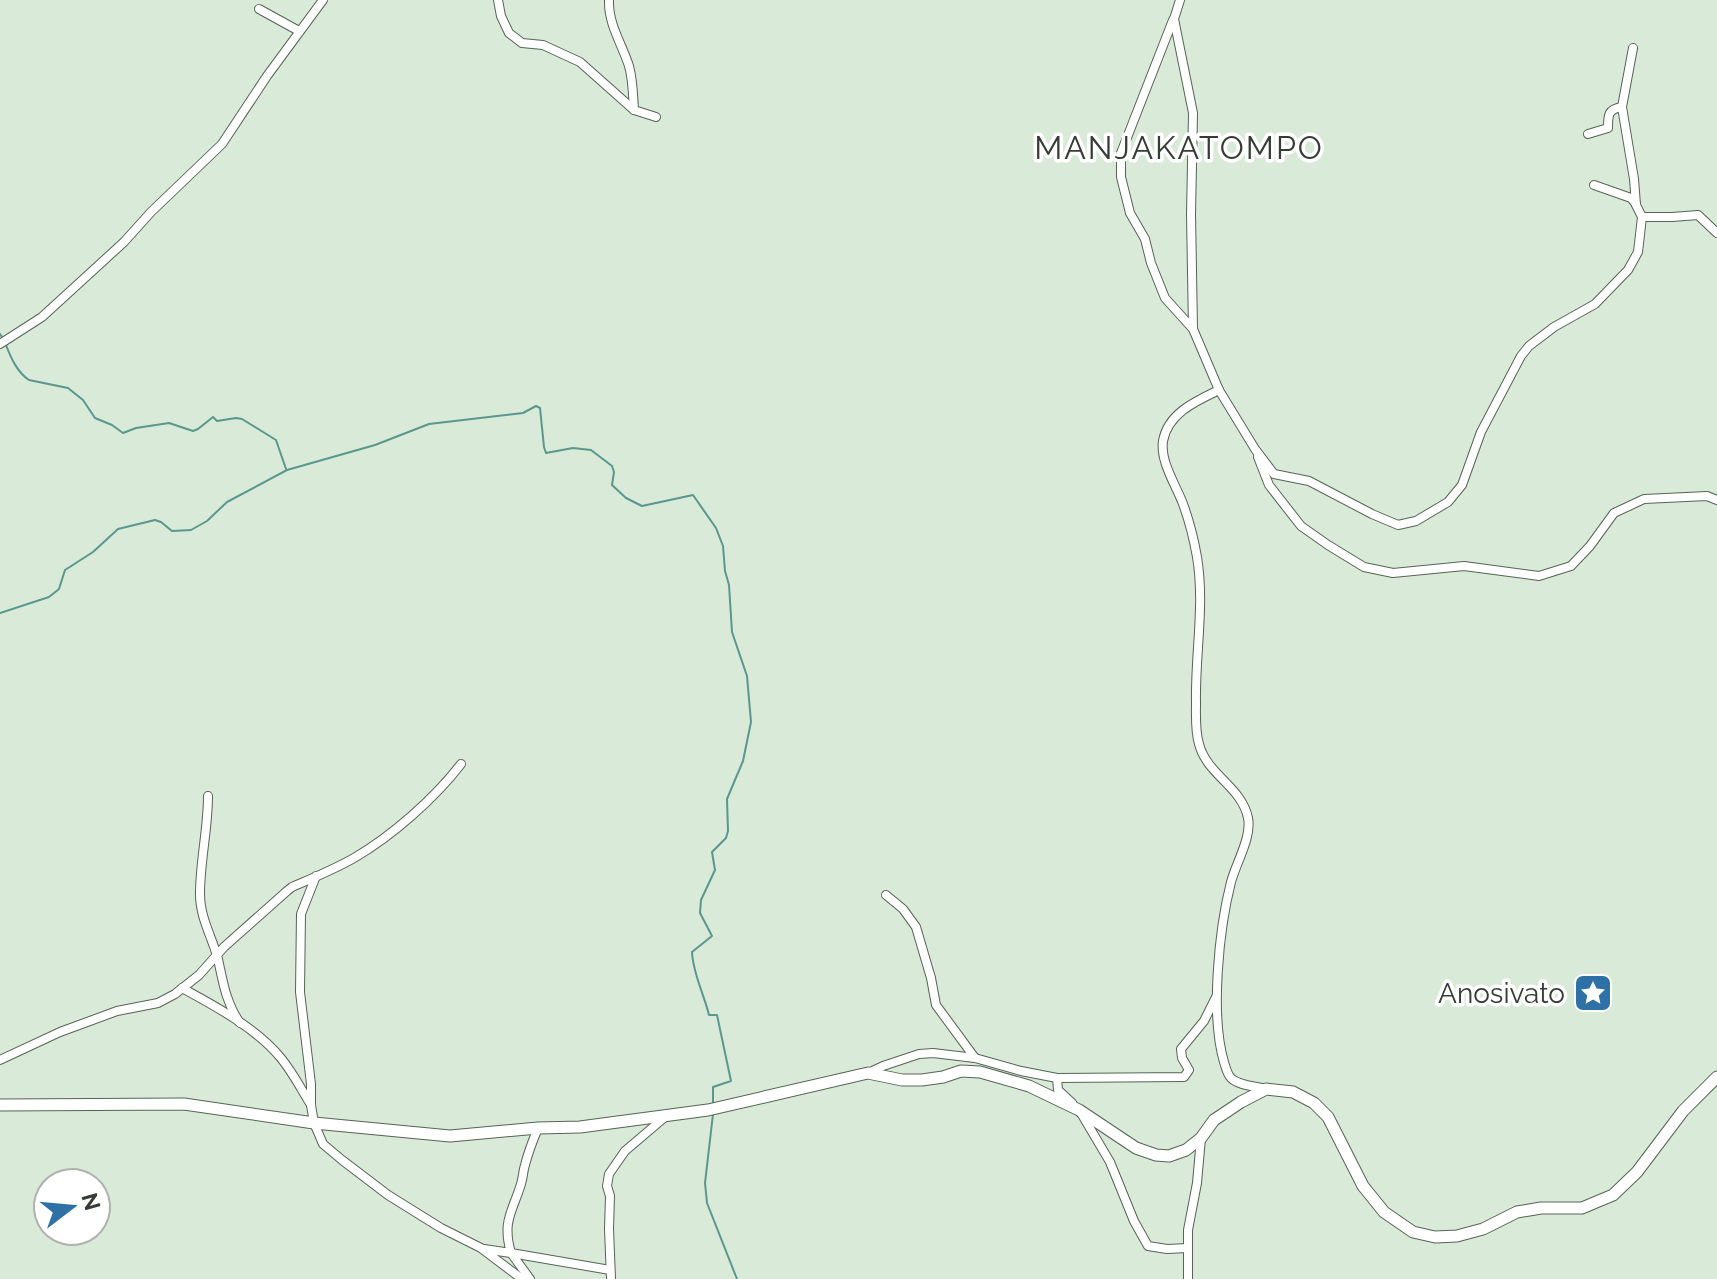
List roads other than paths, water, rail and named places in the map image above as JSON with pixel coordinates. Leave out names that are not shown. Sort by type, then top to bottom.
[{"type":"street","points":[[0,344],[42,317],[124,242],[222,144],[323,0]]},
{"type":"street","points":[[498,0],[509,33],[522,43],[543,45],[580,62],[634,110],[656,117]]},
{"type":"street","points":[[609,0],[618,41],[629,67],[634,110]]},
{"type":"street","points":[[1180,0],[1121,153],[1121,177],[1130,213],[1145,239],[1165,298],[1193,329],[1219,390],[1274,474],[1309,481],[1398,525],[1416,521],[1448,502],[1462,485],[1481,432],[1521,356],[1554,327],[1595,304],[1628,270],[1638,252],[1642,217],[1636,205],[1631,198],[1594,185]]},
{"type":"street","points":[[259,9],[299,31]]},
{"type":"street","points":[[1174,19],[1193,113],[1193,329]]},
{"type":"street","points":[[1633,48],[1622,107],[1636,205]]},
{"type":"street","points":[[1588,134],[1608,128],[1610,112],[1613,108],[1622,107]]},
{"type":"street","points":[[1642,217],[1698,215],[1717,233]]},
{"type":"street","points":[[1219,390],[1189,405],[1167,428],[1163,443],[1164,457],[1184,508],[1197,557],[1201,616],[1195,671],[1199,746],[1216,775],[1238,794],[1248,817],[1249,833],[1235,865],[1227,896],[1217,975],[1222,1053],[1229,1077],[1266,1089],[1293,1092],[1314,1103],[1328,1117],[1363,1186],[1384,1212],[1413,1232],[1435,1237],[1457,1236],[1483,1229],[1517,1212],[1541,1208],[1582,1208],[1613,1195],[1637,1172],[1683,1111],[1717,1077]]},
{"type":"street","points":[[1255,449],[1269,485],[1301,526],[1364,567],[1393,573],[1464,566],[1539,576],[1571,566],[1614,513],[1644,499],[1707,496],[1717,500]]},
{"type":"street","points":[[0,1060],[60,1032],[117,1011],[158,1003],[175,994],[292,887],[354,858],[413,815],[461,764]]},
{"type":"street","points":[[208,796],[200,895],[203,921],[217,955],[226,998],[240,1023]]},
{"type":"street","points":[[316,876],[301,914],[300,992],[311,1105],[314,1123],[323,1144],[415,1212],[481,1248],[522,1279]]},
{"type":"street","points":[[886,895],[903,909],[916,927],[936,1005],[975,1058]]},
{"type":"street","points":[[182,988],[214,1005],[267,1044],[281,1057],[311,1105]]},
{"type":"street","points":[[0,1105],[184,1104],[314,1123],[450,1136],[580,1127],[711,1109],[868,1073],[919,1054],[975,1058],[1057,1078],[1184,1077],[1189,1070],[1181,1049],[1204,1021],[1217,997]]},
{"type":"street","points":[[868,1073],[902,1080],[922,1080],[961,1071],[980,1072],[1029,1086],[1079,1110],[1136,1148],[1169,1156],[1186,1150],[1201,1138],[1214,1120],[1266,1089]]},
{"type":"street","points":[[1057,1078],[1058,1090],[1079,1110],[1110,1162],[1134,1221],[1148,1246],[1188,1248]]},
{"type":"street","points":[[481,1248],[610,1274],[609,1174],[625,1151],[665,1116]]},
{"type":"street","points":[[530,1279],[511,1253],[507,1224],[538,1128]]},
{"type":"street","points":[[1188,1279],[1188,1230],[1201,1138]]},
{"type":"waterway","points":[[6,345],[12,360],[25,377],[68,388],[83,400],[95,418],[123,433],[169,423],[193,431],[213,417],[217,421],[242,419],[276,440],[286,469]]},
{"type":"waterway","points":[[0,613],[49,597],[59,589],[65,570],[93,552],[118,529],[155,520],[172,531],[191,530],[207,521],[227,502],[287,470],[375,445],[429,424],[523,413],[536,406],[540,408],[546,453],[573,448],[591,450],[612,466],[612,485],[626,498],[642,506],[693,495],[716,528],[723,546],[732,632],[747,676],[751,722],[743,761],[727,799],[728,831],[726,838],[712,852],[715,870],[701,900],[700,913],[712,936],[692,952],[709,1015],[717,1015],[731,1081],[713,1087],[713,1104]]},
{"type":"waterway","points":[[713,1114],[705,1183],[707,1203],[737,1279]]},
{"type":"place","name":"Anosivato","points":[[1593,993]]},
{"type":"district","name":"MANJAKATOMPO","points":[[1179,147]]}]
